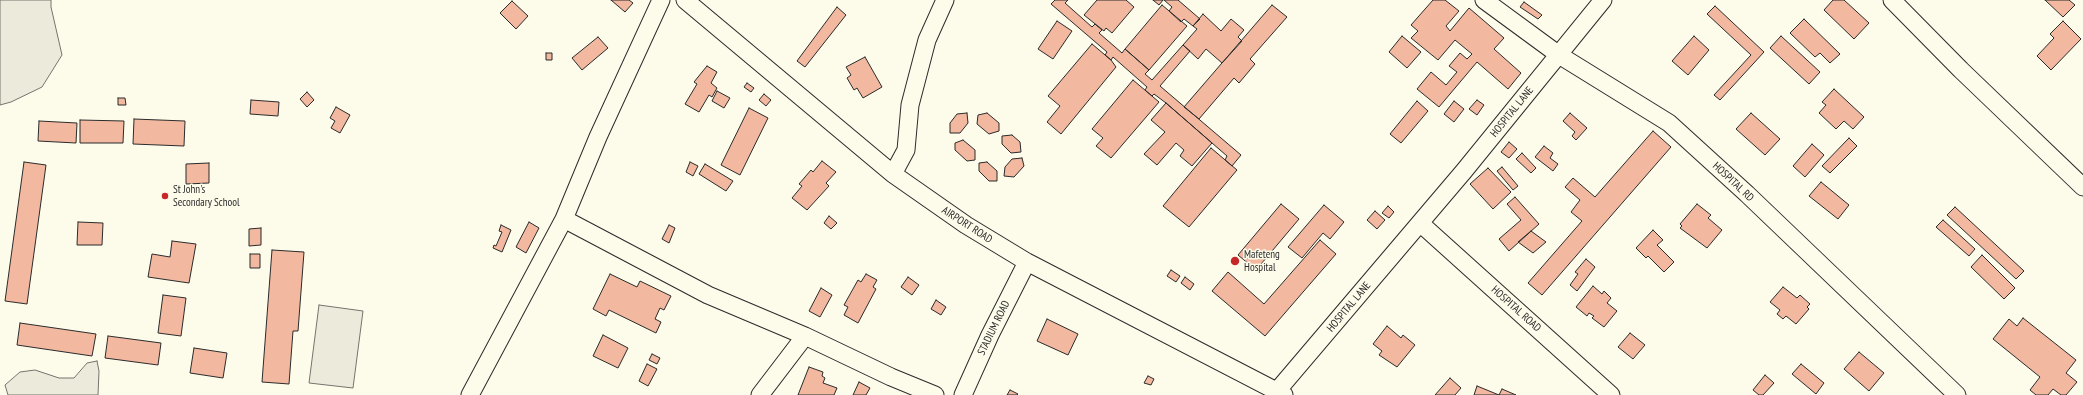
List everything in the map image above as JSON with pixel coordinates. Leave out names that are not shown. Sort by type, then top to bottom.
[{"type":"street","points":[[470,395],[564,219],[598,137],[661,0]]},
{"type":"street","name":"AIRPORT ROAD","points":[[686,0],[893,174],[966,225],[1027,262],[1281,393]]},
{"type":"street","points":[[893,174],[906,150],[910,105],[927,40],[945,0]]},
{"type":"street","name":"HOSPITAL RD","points":[[1484,0],[1558,55],[1669,123],[1747,194],[1957,395]]},
{"type":"street","name":"HOSPITAL LANE","points":[[1281,393],[1603,0]]},
{"type":"street","points":[[1892,0],[1961,70],[2083,187]]},
{"type":"street","points":[[564,219],[708,295],[805,336],[891,377],[935,395]]},
{"type":"street","name":"HOSPITAL ROAD","points":[[1420,223],[1611,395]]},
{"type":"street","name":"STADIUM ROAD","points":[[963,395],[990,335],[1027,262]]},
{"type":"street","points":[[760,395],[805,336]]},
{"type":"shaded area","points":[[0,0],[51,0],[51,7],[62,55],[42,87],[11,102],[0,105]]},
{"type":"shaded area","points":[[319,305],[363,311],[353,388],[309,383]]},
{"type":"shaded area","points":[[97,361],[99,371],[98,395],[8,395],[5,385],[20,372],[35,370],[59,378],[74,378],[87,363]]},
{"type":"building","points":[[611,0],[629,0],[633,3],[625,12]]},
{"type":"building","points":[[1055,0],[1068,0],[1065,3],[1092,27],[1095,24],[1102,30],[1099,33],[1122,53],[1125,49],[1149,70],[1145,74],[1152,80],[1183,45],[1190,51],[1160,86],[1241,155],[1232,166],[1225,160],[1227,156],[1166,103],[1154,94],[1152,96],[1145,90],[1147,87],[1113,57],[1111,60],[1105,55],[1107,52],[1051,4]]},
{"type":"building","points":[[1097,0],[1126,0],[1134,7],[1112,33],[1106,28],[1104,31],[1084,15]]},
{"type":"building","points":[[1153,0],[1163,0],[1159,5]]},
{"type":"building","points":[[1164,0],[1178,0],[1200,19],[1193,26],[1184,19],[1181,22],[1169,11],[1172,7]]},
{"type":"building","points":[[1433,0],[1445,0],[1459,11],[1446,26],[1450,31],[1469,8],[1504,38],[1494,49],[1521,73],[1508,89],[1477,62],[1439,107],[1417,89],[1431,72],[1446,85],[1457,72],[1449,66],[1460,53],[1467,59],[1472,54],[1455,40],[1438,60],[1411,38],[1418,31],[1411,25]]},
{"type":"building","points":[[1833,0],[1844,0],[1869,23],[1854,39],[1824,10]]},
{"type":"building","points":[[2045,0],[2069,0],[2075,5],[2063,17]]},
{"type":"building","points":[[512,1],[528,16],[516,29],[500,13]]},
{"type":"building","points":[[1524,2],[1542,15],[1538,19],[1520,7]]},
{"type":"building","points":[[1162,5],[1187,26],[1149,70],[1125,49]]},
{"type":"building","points":[[1272,5],[1287,17],[1250,59],[1255,64],[1239,83],[1234,78],[1199,119],[1184,107]]},
{"type":"building","points":[[1715,6],[1764,52],[1720,100],[1714,95],[1751,55],[1707,14]]},
{"type":"building","points":[[837,7],[846,15],[805,67],[797,61]]},
{"type":"building","points":[[1203,14],[1221,31],[1231,19],[1244,30],[1238,37],[1242,41],[1222,63],[1206,49],[1198,59],[1183,45],[1197,29],[1193,26]]},
{"type":"building","points":[[1804,19],[1840,54],[1830,63],[1820,53],[1815,57],[1790,33]]},
{"type":"building","points":[[1057,21],[1072,31],[1053,59],[1038,49]]},
{"type":"building","points":[[2063,21],[2081,39],[2051,70],[2037,56],[2054,38],[2050,34]]},
{"type":"building","points":[[1402,36],[1421,52],[1407,68],[1389,52]]},
{"type":"building","points":[[1694,36],[1709,50],[1688,75],[1672,61]]},
{"type":"building","points":[[1781,36],[1820,72],[1809,84],[1770,48]]},
{"type":"building","points":[[598,37],[608,48],[582,70],[572,58]]},
{"type":"building","points":[[1092,44],[1111,60],[1116,67],[1061,134],[1047,122],[1060,106],[1048,96]]},
{"type":"building","points":[[546,53],[552,53],[552,60],[546,60]]},
{"type":"building","points":[[865,57],[882,87],[863,98],[857,88],[854,90],[847,78],[851,75],[846,67]]},
{"type":"building","points":[[707,66],[717,72],[711,83],[717,88],[712,97],[709,95],[699,112],[685,104],[697,84],[694,82]]},
{"type":"building","points":[[1133,80],[1159,102],[1111,158],[1096,146],[1103,138],[1092,129]]},
{"type":"building","points":[[747,83],[754,88],[751,92],[744,87]]},
{"type":"building","points":[[1834,89],[1864,117],[1853,129],[1844,121],[1836,129],[1819,113],[1826,105],[1822,102]]},
{"type":"building","points":[[717,91],[730,98],[724,108],[712,101]]},
{"type":"building","points":[[307,92],[314,100],[307,107],[300,99]]},
{"type":"building","points":[[764,94],[771,100],[766,106],[759,100]]},
{"type":"building","points":[[118,98],[125,98],[126,105],[118,105]]},
{"type":"building","points":[[251,100],[279,102],[278,116],[250,114]]},
{"type":"building","points":[[1477,100],[1484,105],[1477,115],[1469,109]]},
{"type":"building","points":[[1417,101],[1428,111],[1401,143],[1390,134]]},
{"type":"building","points":[[1454,101],[1464,109],[1454,122],[1444,114]]},
{"type":"building","points":[[1166,103],[1212,143],[1192,166],[1180,156],[1184,150],[1176,143],[1157,165],[1144,154],[1165,132],[1151,120]]},
{"type":"building","points":[[336,107],[350,115],[340,133],[331,128],[335,121],[330,118]]},
{"type":"building","points":[[749,108],[768,118],[740,175],[721,165]]},
{"type":"building","points":[[967,113],[968,123],[960,133],[950,133],[950,123],[957,114]]},
{"type":"building","points":[[987,113],[999,123],[999,131],[989,134],[977,124],[978,115]]},
{"type":"building","points":[[1570,113],[1587,128],[1576,140],[1572,136],[1575,132],[1563,121]]},
{"type":"building","points":[[1751,113],[1780,139],[1765,155],[1736,129]]},
{"type":"building","points":[[134,119],[185,121],[184,146],[133,144]]},
{"type":"building","points":[[80,120],[124,121],[123,143],[80,143]]},
{"type":"building","points":[[39,121],[77,123],[76,143],[38,141]]},
{"type":"building","points":[[1653,131],[1671,147],[1542,295],[1528,283],[1582,221],[1571,212],[1580,200],[1565,187],[1573,178],[1595,197]]},
{"type":"building","points":[[1012,135],[1020,142],[1021,152],[1011,153],[1002,144],[1002,136]]},
{"type":"building","points":[[1849,138],[1857,146],[1830,173],[1822,166]]},
{"type":"building","points":[[963,140],[975,150],[975,160],[967,161],[955,150],[955,143]]},
{"type":"building","points":[[1509,142],[1517,149],[1509,158],[1501,152]]},
{"type":"building","points":[[1812,144],[1824,155],[1805,177],[1793,166]]},
{"type":"building","points":[[1544,146],[1553,153],[1550,158],[1558,164],[1553,171],[1535,157]]},
{"type":"building","points":[[1211,148],[1237,170],[1189,227],[1163,206]]},
{"type":"building","points":[[1522,153],[1536,168],[1531,173],[1516,159]]},
{"type":"building","points":[[1022,158],[1024,166],[1014,177],[1004,176],[1005,167],[1012,159]]},
{"type":"building","points":[[822,161],[836,172],[826,183],[829,186],[807,210],[792,198],[802,186],[799,184],[811,170],[813,172]]},
{"type":"building","points":[[24,162],[46,165],[27,304],[5,301]]},
{"type":"building","points":[[690,162],[698,166],[693,176],[686,172]]},
{"type":"building","points":[[987,162],[997,171],[997,181],[989,181],[979,171],[979,163]]},
{"type":"building","points":[[209,163],[209,183],[186,184],[186,164]]},
{"type":"building","points":[[705,164],[733,181],[726,191],[699,174]]},
{"type":"building","points":[[1502,167],[1518,186],[1513,190],[1497,171]]},
{"type":"building","points":[[1488,168],[1511,192],[1493,209],[1470,184]]},
{"type":"building","points":[[1821,182],[1849,205],[1838,219],[1809,196]]},
{"type":"building","points":[[1515,197],[1539,224],[1509,251],[1499,239],[1521,220],[1507,204]]},
{"type":"building","points":[[1281,204],[1299,219],[1256,270],[1238,255]]},
{"type":"building","points":[[1697,204],[1711,215],[1708,218],[1722,230],[1707,248],[1680,228],[1682,226],[1680,224]]},
{"type":"building","points":[[1324,205],[1344,222],[1330,239],[1323,233],[1302,258],[1288,247]]},
{"type":"building","points":[[1388,206],[1394,212],[1389,218],[1382,213]]},
{"type":"building","points":[[1955,207],[2024,271],[2016,279],[1947,215]]},
{"type":"building","points":[[1375,211],[1385,220],[1377,229],[1367,220]]},
{"type":"building","points":[[829,216],[837,223],[831,229],[824,223]]},
{"type":"building","points":[[1943,220],[1975,249],[1969,256],[1936,227]]},
{"type":"building","points":[[78,222],[103,223],[102,245],[77,245]]},
{"type":"building","points":[[529,222],[539,228],[526,253],[516,247]]},
{"type":"building","points":[[501,225],[511,230],[502,252],[493,248],[494,245],[496,246],[502,232],[499,231]]},
{"type":"building","points":[[669,225],[675,228],[669,243],[662,239]]},
{"type":"building","points":[[261,228],[261,245],[249,246],[249,229]]},
{"type":"building","points":[[1653,230],[1663,240],[1657,245],[1674,262],[1664,272],[1648,256],[1646,258],[1636,248]]},
{"type":"building","points":[[1531,231],[1546,242],[1533,253],[1518,242]]},
{"type":"building","points":[[1320,240],[1336,254],[1265,336],[1212,291],[1228,272],[1264,304]]},
{"type":"building","points":[[172,241],[196,244],[189,283],[148,277],[152,254],[170,257]]},
{"type":"building","points":[[272,250],[304,252],[298,331],[293,331],[289,384],[262,382]]},
{"type":"building","points":[[250,254],[260,254],[260,268],[250,268]]},
{"type":"building","points":[[1982,255],[2015,288],[2004,299],[1971,267]]},
{"type":"building","points":[[1586,259],[1595,267],[1577,291],[1570,285],[1578,274],[1575,272]]},
{"type":"building","points":[[1171,270],[1180,276],[1176,282],[1167,276]]},
{"type":"building","points":[[610,274],[637,287],[640,281],[671,296],[664,310],[660,308],[655,319],[661,322],[656,333],[609,310],[606,316],[593,309]]},
{"type":"building","points":[[866,274],[877,280],[873,287],[876,289],[858,323],[844,315],[848,307],[844,305],[858,280],[861,282]]},
{"type":"building","points":[[908,277],[919,285],[912,295],[901,287]]},
{"type":"building","points":[[1185,277],[1194,284],[1190,290],[1181,283]]},
{"type":"building","points":[[1593,286],[1602,294],[1604,291],[1611,298],[1607,303],[1617,311],[1604,327],[1592,318],[1594,316],[1589,313],[1587,316],[1576,307]]},
{"type":"building","points":[[1783,287],[1797,298],[1800,295],[1810,304],[1807,307],[1809,309],[1796,324],[1786,316],[1783,319],[1777,314],[1780,310],[1770,302]]},
{"type":"building","points":[[821,288],[832,295],[820,317],[809,311]]},
{"type":"building","points":[[163,295],[186,298],[181,336],[158,333]]},
{"type":"building","points":[[936,300],[946,307],[941,315],[931,309]]},
{"type":"building","points":[[2023,318],[2076,360],[2066,373],[2077,382],[2066,395],[2061,395],[2053,389],[2048,395],[2036,395],[2030,390],[2040,377],[1993,339],[2009,319],[2017,326]]},
{"type":"building","points":[[1047,319],[1078,334],[1068,355],[1037,341]]},
{"type":"building","points":[[20,323],[96,334],[92,356],[17,345]]},
{"type":"building","points":[[1387,326],[1401,338],[1403,335],[1415,345],[1397,367],[1379,355],[1382,351],[1373,344]]},
{"type":"building","points":[[1630,333],[1645,345],[1633,359],[1618,347]]},
{"type":"building","points":[[603,335],[628,348],[618,368],[593,356]]},
{"type":"building","points":[[108,336],[161,343],[158,365],[105,358]]},
{"type":"building","points":[[194,348],[227,353],[223,378],[190,373]]},
{"type":"building","points":[[1859,352],[1884,373],[1869,391],[1844,369]]},
{"type":"building","points":[[652,354],[660,358],[657,364],[649,360]]},
{"type":"building","points":[[647,364],[657,369],[648,386],[639,381]]},
{"type":"building","points":[[1801,364],[1824,383],[1816,394],[1792,374]]},
{"type":"building","points":[[809,367],[823,372],[822,376],[825,378],[823,383],[837,388],[834,395],[798,395]]},
{"type":"building","points":[[1765,375],[1774,383],[1763,395],[1759,395],[1753,390]]},
{"type":"building","points":[[1148,376],[1154,379],[1151,385],[1144,383]]},
{"type":"building","points":[[1450,378],[1461,388],[1455,395],[1435,395]]},
{"type":"building","points":[[859,382],[870,388],[866,395],[853,395]]},
{"type":"building","points":[[1477,386],[1499,395],[1474,395]]},
{"type":"building","points":[[1502,389],[1516,395],[1499,395]]},
{"type":"building","points":[[1010,390],[1018,394],[1007,395]]},
{"type":"place","name":"St John's Secondary School","points":[[165,196]]},
{"type":"place","name":"Mafeteng Hospital","points":[[1235,261]]}]
